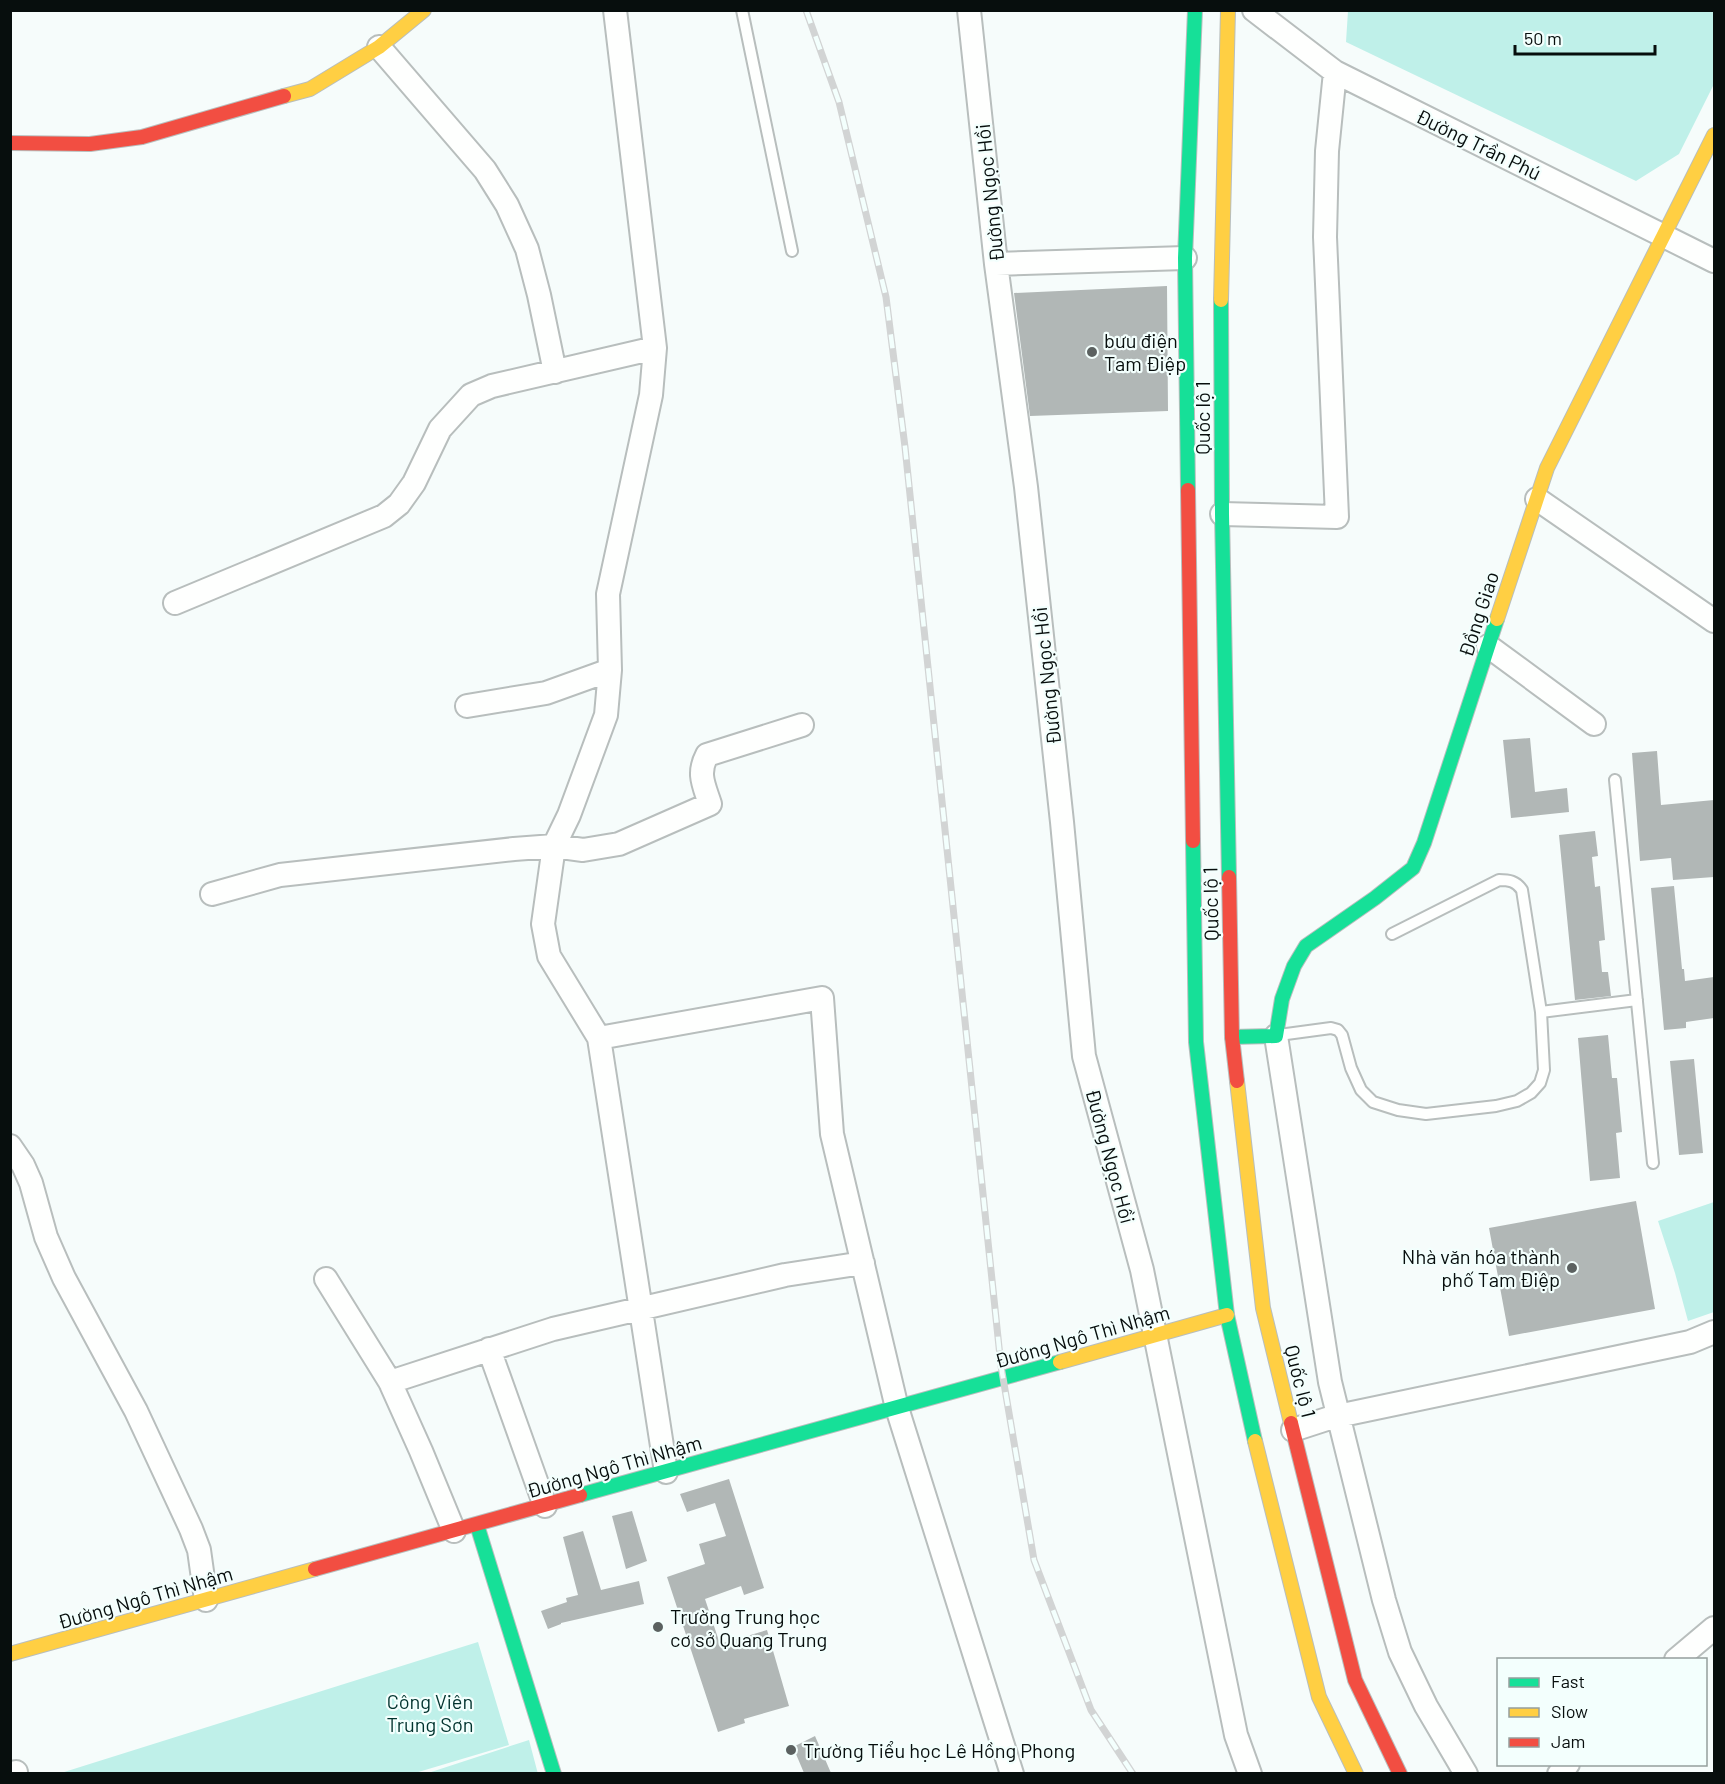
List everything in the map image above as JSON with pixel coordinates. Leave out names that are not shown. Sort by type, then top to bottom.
[{"type":"main road","points":[[10,143],[90,144],[142,137],[310,89],[379,47],[424,10]]},
{"type":"main road","name":"Quốc lộ 1","points":[[1195,10],[1185,258],[1196,1042],[1231,1314],[1247,1410],[1319,1697],[1356,1773]]},
{"type":"main road","name":"Quốc lộ 1","points":[[1227,10],[1221,260],[1222,514],[1232,1037],[1258,1306],[1293,1430],[1355,1680],[1400,1773]]},
{"type":"main road","name":"Đồng Giao","points":[[1276,1036],[1282,999],[1294,966],[1306,946],[1375,898],[1413,868],[1424,843],[1547,468],[1714,135]]},
{"type":"main road","points":[[1232,1037],[1276,1036]]},
{"type":"main road","name":"Đường Ngô Thì Nhậm","points":[[10,1654],[1231,1314]]},
{"type":"main road","points":[[477,1525],[554,1773]]},
{"type":"street","points":[[615,10],[655,348],[651,394],[608,594],[610,670],[606,715],[569,815],[554,846],[543,924],[549,956],[598,1038],[666,1472]]},
{"type":"street","name":"Đường Ngọc Hồi","points":[[969,10],[996,264],[1026,487],[1062,822],[1084,1056],[1142,1270],[1236,1735],[1246,1768],[1250,1773]]},
{"type":"street","name":"Đường Trần Phú","points":[[1254,10],[1335,72],[1714,261]]},
{"type":"street","points":[[379,47],[485,170],[507,205],[527,249],[555,372]]},
{"type":"street","points":[[1222,514],[1337,517],[1325,237],[1327,151],[1335,72]]},
{"type":"street","points":[[996,264],[1185,258]]},
{"type":"street","points":[[175,603],[384,516],[399,504],[414,483],[440,429],[471,395],[492,386],[655,348]]},
{"type":"street","points":[[1537,499],[1714,621]]},
{"type":"street","points":[[1488,646],[1594,724]]},
{"type":"street","points":[[467,706],[546,693],[610,670]]},
{"type":"street","points":[[212,894],[280,875],[554,846],[583,850],[619,844],[710,804],[701,775],[701,766],[707,755],[802,725]]},
{"type":"street","points":[[598,1038],[822,998],[832,1134],[897,1408],[1012,1773]]},
{"type":"street","points":[[1276,1036],[1330,1382],[1384,1600],[1401,1652],[1426,1706],[1466,1773]]},
{"type":"street","points":[[10,1146],[23,1164],[31,1183],[46,1237],[64,1278],[136,1411],[191,1529],[199,1550],[206,1600]]},
{"type":"street","points":[[390,1382],[553,1329],[785,1275],[862,1263]]},
{"type":"street","points":[[326,1279],[390,1382],[454,1531]]},
{"type":"street","points":[[1293,1430],[1339,1416],[1690,1342],[1714,1332]]},
{"type":"street","points":[[489,1349],[544,1506]]},
{"type":"street","points":[[1677,1658],[1714,1628]]},
{"type":"lane","points":[[742,10],[792,250]]},
{"type":"lane","points":[[1616,780],[1653,1162]]},
{"type":"lane","points":[[1276,1036],[1331,1028],[1338,1030],[1342,1035],[1360,1090],[1373,1102],[1398,1110],[1426,1114],[1496,1106],[1517,1101],[1531,1093],[1540,1083],[1544,1070],[1541,1012],[1522,890],[1517,884],[1499,879],[1392,934]]},
{"type":"lane","points":[[1541,1012],[1637,1000]]},
{"type":"green space","points":[[1348,11],[1714,11],[1714,84],[1679,154],[1636,181],[1346,42]]},
{"type":"green space","points":[[1714,1202],[1714,1312],[1688,1321],[1658,1221]]},
{"type":"green space","name":"Công Viên Trung Sơn","points":[[478,1642],[509,1745],[415,1773],[61,1773]]},
{"type":"green space","points":[[529,1740],[538,1774],[425,1774]]},
{"type":"building","name":"bưu điện Tam Điệp","points":[[1167,286],[1168,411],[1030,416],[1014,293]]},
{"type":"building","points":[[1530,738],[1535,792],[1567,788],[1569,812],[1511,818],[1503,740]]},
{"type":"building","points":[[1657,751],[1661,805],[1714,800],[1714,877],[1673,880],[1671,858],[1640,861],[1632,753]]},
{"type":"building","points":[[1595,831],[1598,856],[1592,857],[1595,887],[1600,886],[1605,940],[1599,941],[1602,972],[1608,972],[1611,996],[1575,1000],[1559,835]]},
{"type":"building","points":[[1674,886],[1685,981],[1714,977],[1714,1018],[1686,1022],[1686,1028],[1664,1030],[1651,888]]},
{"type":"building","points":[[1608,1035],[1612,1078],[1617,1078],[1622,1132],[1616,1133],[1620,1178],[1590,1181],[1578,1038]]},
{"type":"building","points":[[1694,1059],[1703,1153],[1679,1155],[1670,1061]]},
{"type":"building","name":"Nhà văn hóa thành phố Tam Điệp","points":[[1636,1201],[1655,1309],[1509,1336],[1489,1228]]},
{"type":"building","points":[[729,1479],[764,1588],[744,1595],[741,1586],[705,1599],[720,1644],[767,1630],[789,1706],[744,1719],[745,1723],[718,1732],[667,1577],[705,1564],[699,1544],[726,1536],[715,1503],[687,1512],[680,1494]]},
{"type":"building","points":[[632,1511],[647,1561],[626,1569],[612,1516]]},
{"type":"building","points":[[583,1531],[601,1590],[639,1581],[644,1604],[561,1623],[548,1629],[541,1611],[567,1602],[566,1598],[578,1595],[563,1537]]},
{"type":"building","points":[[815,1736],[831,1773],[804,1773],[793,1747]]},
{"type":"railway","points":[[806,10],[839,102],[886,297],[905,447],[1001,1366],[1034,1560],[1091,1710],[1133,1774]]},
{"type":"traffic: fast","points":[[1188,490],[1185,258],[1195,10]]},
{"type":"traffic: fast","points":[[1221,300],[1222,514],[1229,877]]},
{"type":"traffic: fast","points":[[1232,1037],[1276,1036],[1282,999],[1294,966],[1306,946],[1375,898],[1413,868],[1424,843],[1497,619]]},
{"type":"traffic: fast","points":[[1193,841],[1196,1042],[1227,1315],[1255,1441]]},
{"type":"traffic: fast","points":[[580,1495],[1060,1362]]},
{"type":"traffic: fast","points":[[477,1525],[554,1774]]},
{"type":"traffic: slow","points":[[284,96],[310,89],[379,47],[424,10]]},
{"type":"traffic: slow","points":[[1221,300],[1228,10]]},
{"type":"traffic: slow","points":[[1497,619],[1547,468],[1714,135]]},
{"type":"traffic: slow","points":[[1237,1081],[1263,1308],[1291,1423]]},
{"type":"traffic: slow","points":[[1060,1362],[1227,1315]]},
{"type":"traffic: slow","points":[[1255,1441],[1319,1697],[1356,1774]]},
{"type":"traffic: slow","points":[[10,1654],[315,1569]]},
{"type":"traffic: jam","points":[[10,143],[90,144],[142,137],[284,96]]},
{"type":"traffic: jam","points":[[1188,490],[1193,841]]},
{"type":"traffic: jam","points":[[1229,877],[1232,1037],[1237,1081]]},
{"type":"traffic: jam","points":[[1291,1423],[1355,1680],[1400,1774]]},
{"type":"traffic: jam","points":[[315,1569],[580,1495]]},
{"type":"place","name":"bưu điện Tam Điệp","points":[[1092,352]]},
{"type":"place","name":"Nhà văn hóa thành phố Tam Điệp","points":[[1572,1268]]},
{"type":"place","name":"Trường Trung học cơ sở Quang Trung","points":[[658,1627]]},
{"type":"place","name":"Trường Tiểu học Lê Hồng Phong","points":[[791,1750]]}]
